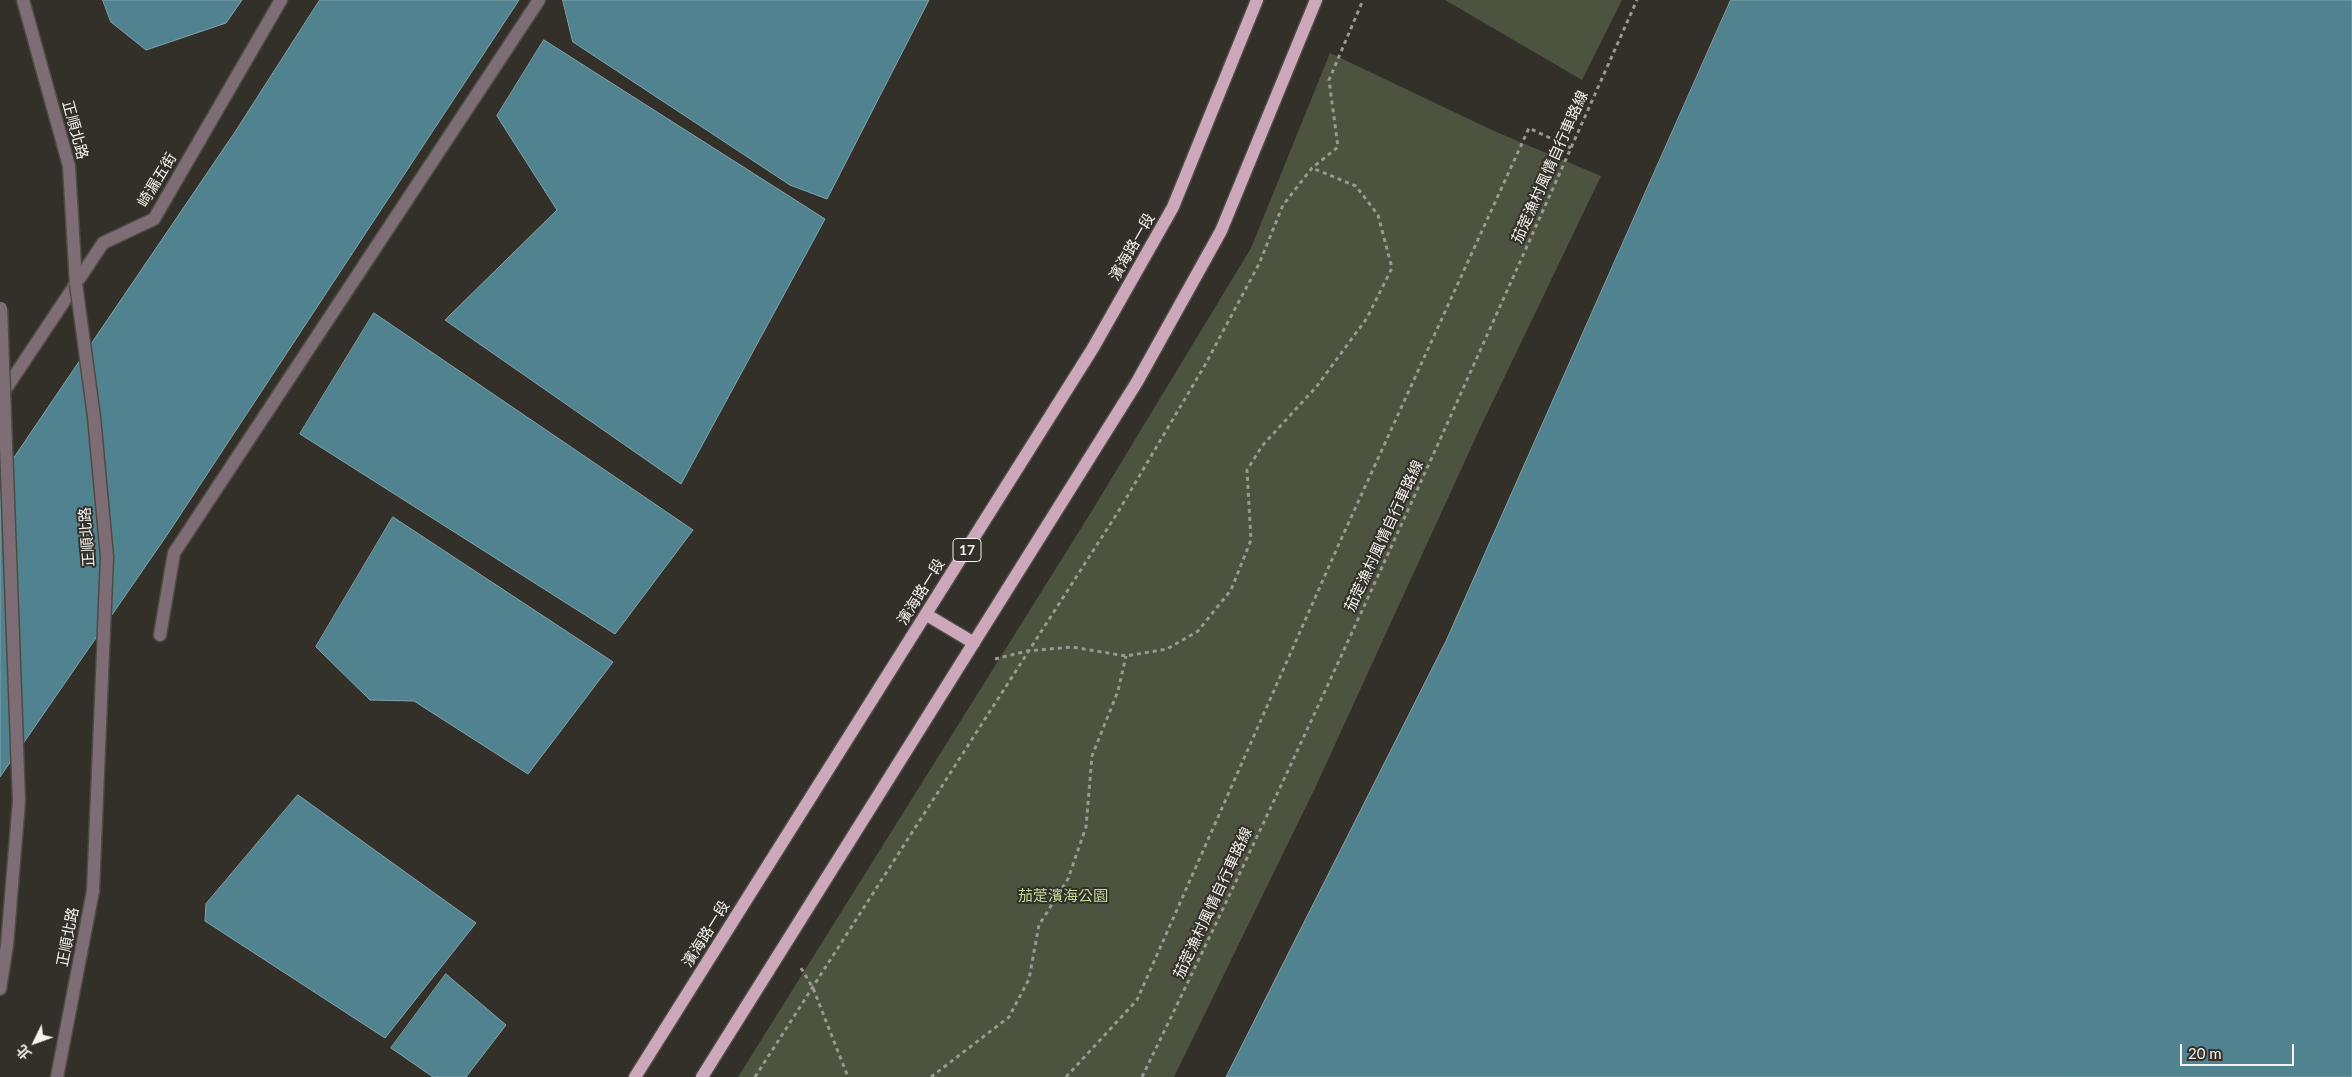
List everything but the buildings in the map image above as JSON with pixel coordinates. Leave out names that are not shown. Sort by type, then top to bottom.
[{"type":"main road","name":"濱海路一段","points":[[635,1077],[1093,348],[1173,207],[1257,0]]},
{"type":"main road","points":[[702,1077],[1137,382],[1221,231],[1316,0]]},
{"type":"main road","points":[[926,615],[974,643]]},
{"type":"street","name":"正順北路","points":[[23,0],[68,166],[76,284],[94,417],[107,557],[93,891],[57,1077]]},
{"type":"street","name":"崎漏五街","points":[[0,398],[103,243],[154,219],[280,0]]},
{"type":"street","points":[[160,635],[174,553],[539,0]]},
{"type":"street","points":[[0,306],[19,801],[7,945],[0,988]]},
{"type":"path","points":[[755,1077],[1118,512],[1205,365],[1259,264],[1283,205],[1312,168],[1338,147],[1329,80],[1363,0]]},
{"type":"path","name":"茄萣漁村風情自行車路線","points":[[1142,1077],[1202,955],[1422,479],[1637,0]]},
{"type":"path","points":[[1066,1077],[1137,1000],[1338,546],[1529,128],[1571,148]]},
{"type":"path","points":[[960,667],[1027,651],[1072,647],[1126,656],[1167,648],[1198,631],[1231,590],[1251,540],[1247,470],[1262,446],[1317,386],[1367,318],[1392,268],[1378,215],[1356,186],[1312,168]]},
{"type":"path","points":[[931,1077],[1009,1016],[1030,979],[1039,925],[1068,879],[1086,827],[1092,756],[1118,691],[1126,656]]},
{"type":"path","points":[[787,943],[813,988],[848,1077]]},
{"type":"green space","points":[[1445,0],[1622,0],[1582,80]]},
{"type":"green space","name":"茄萣濱海公園","points":[[1330,53],[1494,131],[1601,176],[1481,426],[1316,786],[1174,1077],[738,1077],[1093,509],[1251,248]]},
{"type":"water","points":[[103,0],[242,0],[226,23],[146,50],[111,22]]},
{"type":"water","points":[[320,0],[519,0],[167,535],[0,777],[0,478],[235,132]]},
{"type":"water","points":[[563,0],[929,0],[827,199],[790,185],[573,42]]},
{"type":"water","points":[[1731,0],[2352,0],[2352,1077],[1226,1077],[1446,641]]},
{"type":"water","points":[[544,40],[825,219],[681,484],[445,320],[557,210],[497,116]]},
{"type":"water","points":[[374,313],[693,530],[615,634],[300,434]]},
{"type":"water","points":[[393,517],[613,662],[528,774],[414,701],[370,700],[316,647]]},
{"type":"water","points":[[298,795],[476,923],[385,1038],[205,921],[206,904]]},
{"type":"water","points":[[446,974],[506,1025],[466,1077],[433,1077],[391,1048]]}]
